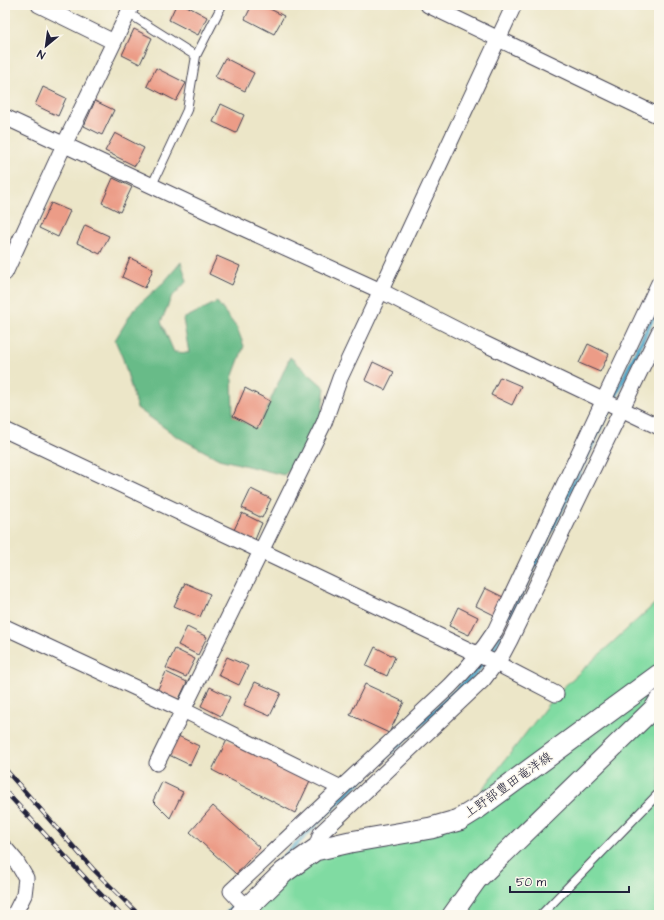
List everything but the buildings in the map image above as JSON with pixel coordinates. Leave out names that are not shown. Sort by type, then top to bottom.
[{"type":"main road","name":"上野部豊田竜洋線","points":[[244,912],[284,872],[315,850],[350,842],[431,828],[459,820],[475,810],[659,675]]},
{"type":"street","points":[[39,5],[114,42]]},
{"type":"street","points":[[428,5],[659,116]]},
{"type":"street","points":[[157,763],[324,424],[340,378],[514,5]]},
{"type":"street","points":[[5,273],[64,145],[130,9]]},
{"type":"street","points":[[5,117],[152,185],[236,226],[380,291],[481,342],[659,427]]},
{"type":"street","points":[[244,912],[231,892],[450,686],[478,655],[495,631],[659,283]]},
{"type":"street","points":[[315,850],[321,833],[483,680],[496,663],[510,640],[659,332]]},
{"type":"street","points":[[5,430],[496,663],[556,694]]},
{"type":"street","points":[[5,628],[183,710],[341,788]]},
{"type":"street","points":[[452,915],[477,880],[655,707],[659,700]]},
{"type":"street","points":[[5,848],[16,861],[26,878],[24,895],[14,915]]},
{"type":"lane","points":[[152,185],[187,110],[196,56],[222,5]]},
{"type":"lane","points":[[130,9],[196,56]]},
{"type":"lane","points":[[541,915],[659,793]]},
{"type":"green space","points":[[181,262],[187,281],[171,298],[161,322],[174,352],[189,353],[183,319],[217,302],[237,328],[244,346],[232,378],[233,416],[250,425],[261,421],[290,357],[325,388],[320,426],[310,451],[284,475],[219,459],[176,436],[137,408],[123,359],[115,340],[134,309],[165,281]]},
{"type":"green space","points":[[659,600],[659,915],[241,915],[324,848],[459,820],[556,694]]},
{"type":"waterway","points":[[510,616],[659,305]]},
{"type":"waterway","points":[[252,889],[342,798],[475,673],[491,653],[501,635]]},
{"type":"waterway","points":[[226,915],[236,904]]},
{"type":"railway","points":[[5,769],[93,869],[139,915]]},
{"type":"railway","points":[[5,791],[121,915]]}]
